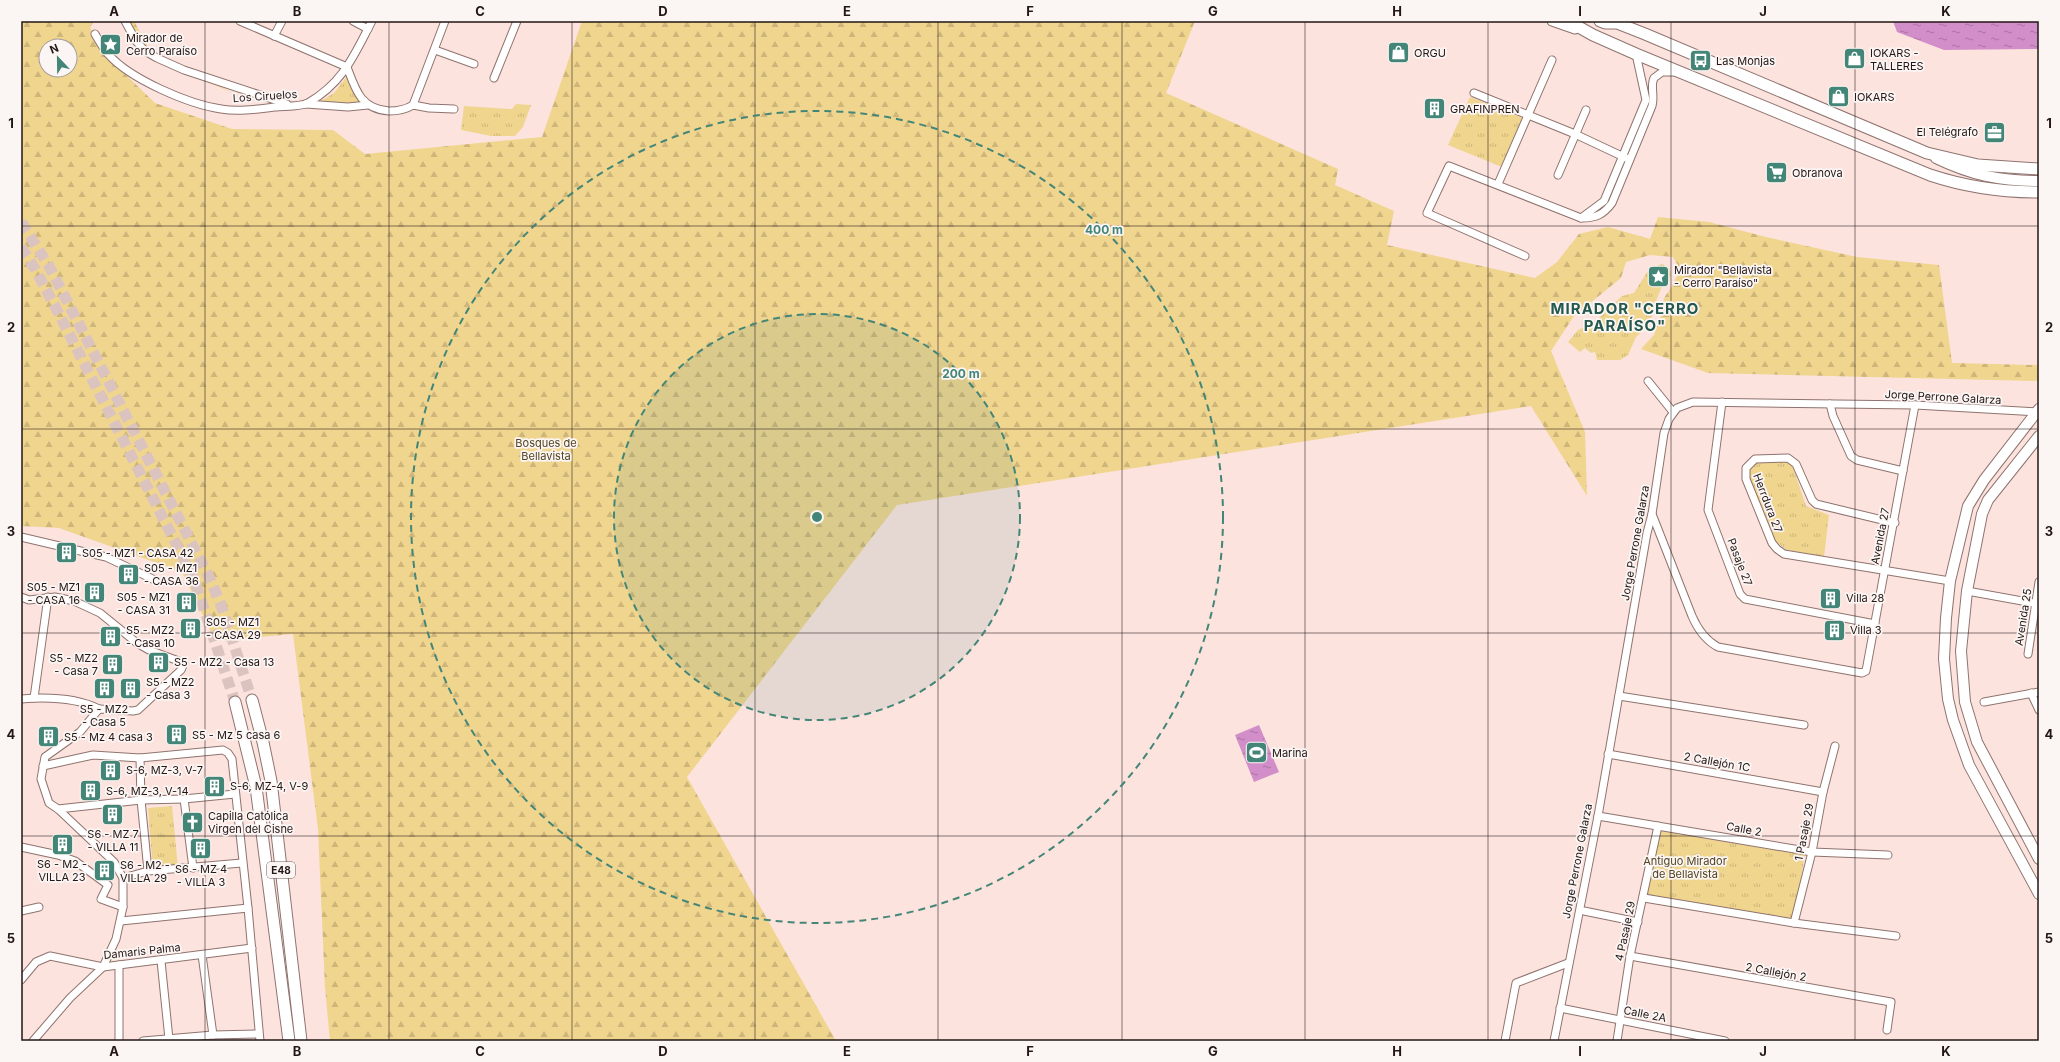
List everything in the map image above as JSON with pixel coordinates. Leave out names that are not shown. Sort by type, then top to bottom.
[{"type":"main road","points":[[1568,21],[1594,35],[1636,54],[1937,177],[1976,188],[2015,192],[2039,192]]},
{"type":"main road","points":[[1600,21],[1605,23],[1615,22],[1927,153],[1971,173],[2004,180],[2039,180]]},
{"type":"main road","points":[[1927,153],[1978,165],[2039,169]]},
{"type":"main road","points":[[2038,411],[1984,480],[1968,506],[1950,581],[1944,659],[1948,699],[1953,720],[1969,766],[2039,894]]},
{"type":"main road","points":[[2039,436],[1988,500],[1982,514],[1967,591],[1961,651],[1963,690],[1968,712],[1983,756],[2039,859]]},
{"type":"main road","name":"E48","points":[[252,700],[263,742],[272,789],[301,1041]]},
{"type":"main road","name":"E48","points":[[235,702],[256,787],[288,1041]]},
{"type":"main road","points":[[247,746],[263,742]]},
{"type":"street","points":[[125,21],[136,41],[146,51],[157,58],[184,70],[290,105]]},
{"type":"street","points":[[240,21],[347,67],[355,89],[368,105],[380,110],[393,111],[413,105],[429,108],[454,109]]},
{"type":"street","points":[[274,36],[282,21]]},
{"type":"street","points":[[353,21],[368,29]]},
{"type":"street","name":"Los Ciruelos","points":[[95,34],[109,55],[130,72],[168,93],[195,103],[221,109],[236,110],[306,104],[337,82],[347,67],[372,21]]},
{"type":"street","points":[[413,105],[445,21]]},
{"type":"street","points":[[494,78],[517,21]]},
{"type":"street","points":[[1552,21],[1594,35]]},
{"type":"street","points":[[435,50],[474,64]]},
{"type":"street","points":[[1581,218],[1604,201],[1646,100],[1636,54]]},
{"type":"street","points":[[1498,184],[1552,60]]},
{"type":"street","points":[[1525,256],[1427,213],[1449,166],[1498,184],[1581,218],[1593,218],[1604,213],[1612,203],[1652,106],[1654,95],[1652,86],[1654,78],[1662,72],[1679,71]]},
{"type":"street","points":[[1474,93],[1575,134],[1630,160]]},
{"type":"street","points":[[306,104],[348,107],[368,105]]},
{"type":"street","points":[[1558,175],[1586,110]]},
{"type":"street","points":[[1648,381],[1673,412]]},
{"type":"street","name":"Jorge Perrone Galarza","points":[[1554,1041],[1568,963],[1598,816],[1647,533],[1652,514],[1664,433],[1673,412],[1688,403],[1722,402],[1915,405],[2038,411]]},
{"type":"street","name":"Pasaje 27","points":[[1722,402],[1708,510],[1740,594],[1745,599],[1875,624]]},
{"type":"street","points":[[1830,404],[1833,416],[1851,456],[1857,460],[1903,471]]},
{"type":"street","name":"Avenida 27","points":[[1652,514],[1692,616],[1708,642],[1718,647],[1862,673],[1866,672],[1895,523],[1915,405]]},
{"type":"street","name":"Herrdura 27","points":[[1895,523],[1816,504],[1812,500],[1796,464],[1788,458],[1755,459],[1746,468],[1746,479],[1777,549],[1784,554],[1950,581]]},
{"type":"street","points":[[21,537],[106,557],[159,582]]},
{"type":"street","name":"Avenida 25","points":[[2028,654],[2037,604],[2039,582]]},
{"type":"street","points":[[1967,591],[2037,604]]},
{"type":"street","points":[[21,597],[29,600],[48,597],[64,598],[85,606],[108,618],[137,643],[149,650],[184,663],[181,670],[138,710],[99,710],[88,704],[34,698],[21,699]]},
{"type":"street","points":[[34,698],[48,597]]},
{"type":"street","points":[[1984,702],[2039,692]]},
{"type":"street","points":[[2031,694],[2039,710]]},
{"type":"street","points":[[1619,696],[1804,725]]},
{"type":"street","points":[[33,1041],[70,998],[103,967],[116,939],[121,921],[123,906],[123,878],[114,862],[58,810],[49,804],[43,790],[41,779],[42,766],[47,754],[75,736],[99,710]]},
{"type":"street","name":"1 Pasaje 29","points":[[1794,923],[1812,852],[1823,792],[1835,746]]},
{"type":"street","points":[[42,766],[93,755],[140,758],[223,750],[228,753],[232,759],[252,948],[259,1038],[213,1035],[143,1041]]},
{"type":"street","name":"2 Callejón 1C","points":[[1608,754],[1823,792]]},
{"type":"street","points":[[140,758],[141,800],[148,871]]},
{"type":"street","points":[[58,810],[141,800],[184,799],[235,794]]},
{"type":"street","points":[[184,799],[193,868]]},
{"type":"street","name":"Calle 2","points":[[1598,816],[1812,852],[1888,855]]},
{"type":"street","name":"4 Pasaje 29","points":[[1617,1041],[1630,956],[1644,898],[1658,826]]},
{"type":"street","points":[[21,847],[58,855],[75,861],[108,886],[101,899],[123,906]]},
{"type":"street","points":[[123,878],[148,871],[242,863]]},
{"type":"street","points":[[1644,898],[1794,923],[1896,936]]},
{"type":"street","points":[[21,911],[39,907]]},
{"type":"street","points":[[121,921],[248,908]]},
{"type":"street","points":[[1584,911],[1638,922]]},
{"type":"street","name":"Damaris Palma","points":[[21,980],[36,962],[50,956],[103,967],[161,961],[252,948]]},
{"type":"street","points":[[202,955],[213,1035]]},
{"type":"street","name":"2 Callejón 2","points":[[1630,956],[1891,1002],[1887,1030]]},
{"type":"street","points":[[161,961],[169,1039]]},
{"type":"street","points":[[1505,1041],[1516,983],[1568,963]]},
{"type":"street","points":[[119,965],[119,1041]]},
{"type":"street","name":"Calle 2A","points":[[1560,1008],[1725,1041]]},
{"type":"green space","name":"Bosques de Bellavista","points":[[21,21],[94,21],[90,27],[101,51],[155,103],[232,129],[333,130],[365,154],[542,137],[582,21],[1195,21],[1166,93],[1338,169],[1335,185],[1394,211],[1387,245],[1535,278],[1557,262],[1579,234],[1608,227],[1650,239],[1658,217],[1709,222],[1766,237],[1857,257],[1939,265],[1952,363],[2039,365],[2039,381],[1708,373],[1641,349],[1654,335],[1662,312],[1664,298],[1672,286],[1680,269],[1673,257],[1650,255],[1626,262],[1621,278],[1574,316],[1551,351],[1585,432],[1587,496],[1531,406],[897,505],[687,777],[836,1041],[330,1041],[325,987],[318,829],[293,634],[215,641],[182,572],[59,528],[21,526]]},
{"type":"green space","points":[[120,21],[134,21],[149,49],[233,93],[146,55]]},
{"type":"green space","points":[[347,76],[361,104],[338,104],[321,101],[334,93]]},
{"type":"green space","points":[[1470,97],[1523,118],[1502,167],[1448,145]]},
{"type":"green space","points":[[516,104],[531,105],[523,127],[515,136],[491,136],[461,130],[464,106],[512,109]]},
{"type":"green space","name":"MIRADOR \"CERRO PARAÍSO\"","points":[[1662,264],[1668,267],[1671,272],[1669,282],[1662,286],[1653,309],[1650,324],[1636,337],[1628,355],[1620,360],[1597,360],[1595,352],[1591,353],[1585,348],[1580,352],[1568,342],[1578,330],[1596,321],[1622,296],[1634,293],[1649,269]]},
{"type":"green space","points":[[1755,461],[1787,461],[1792,464],[1806,506],[1829,515],[1824,557],[1787,550],[1775,541],[1747,480],[1748,468]]},
{"type":"green space","points":[[172,806],[178,868],[153,870],[148,808]]},
{"type":"green space","name":"Antiguo Mirador de Bellavista","points":[[1656,826],[1805,853],[1794,923],[1640,895]]},
{"type":"water","points":[[1893,21],[2039,21],[2039,49],[1944,50],[1897,32]]},
{"type":"water","name":"Marina","points":[[1259,725],[1279,772],[1254,782],[1235,735]]},
{"type":"tunnel","points":[[21,222],[49,266],[209,577],[220,602],[252,700]]},
{"type":"tunnel","points":[[21,247],[35,269],[58,312],[194,579],[235,702]]},
{"type":"place","name":"Mirador de Cerro Paraíso","points":[[111,44]]},
{"type":"place","name":"ORGU","points":[[1399,53]]},
{"type":"place","name":"IOKARS - TALLERES","points":[[1855,59]]},
{"type":"place","name":"Las Monjas","points":[[1700,61]]},
{"type":"place","name":"IOKARS","points":[[1839,97]]},
{"type":"place","name":"GRAFINPREN","points":[[1435,109]]},
{"type":"place","name":"El Telégrafo","points":[[1994,132]]},
{"type":"place","name":"Obranova","points":[[1777,173]]},
{"type":"place","name":"Mirador \"Bellavista - Cerro Paraíso\"","points":[[1659,276]]},
{"type":"place","name":"S05 - MZ1 - CASA 42","points":[[66,553]]},
{"type":"place","name":"S05 - MZ1 - CASA 36","points":[[128,574]]},
{"type":"place","name":"S05 - MZ1 - CASA 16","points":[[95,593]]},
{"type":"place","name":"Villa 28","points":[[1830,598]]},
{"type":"place","name":"S05 - MZ1 - CASA 31","points":[[186,603]]},
{"type":"place","name":"S05 - MZ1 - CASA 29","points":[[191,628]]},
{"type":"place","name":"Villa 3","points":[[1835,630]]},
{"type":"place","name":"S5 - MZ2 - Casa 10","points":[[111,636]]},
{"type":"place","name":"S5 - MZ2 - Casa 13","points":[[158,662]]},
{"type":"place","name":"S5 - MZ2 - Casa 7","points":[[113,664]]},
{"type":"place","name":"S5 - MZ2 - Casa 3","points":[[130,688]]},
{"type":"place","name":"S5 - MZ2 - Casa 5","points":[[104,689]]},
{"type":"place","name":"S5 - Mz 5 casa 6","points":[[176,735]]},
{"type":"place","name":"S5 - Mz 4 casa 3","points":[[49,737]]},
{"type":"place","name":"Marina","points":[[1257,753]]},
{"type":"place","name":"S-6, MZ-3, V-7","points":[[111,770]]},
{"type":"place","name":"S-6, MZ-4, V-9","points":[[214,786]]},
{"type":"place","name":"S-6, MZ-3, V-14","points":[[91,791]]},
{"type":"place","name":"S6 - MZ 7 - VILLA 11","points":[[113,814]]},
{"type":"place","name":"Capilla Católica Virgen del Cisne","points":[[193,822]]},
{"type":"place","name":"S6 - M2 - VILLA 23","points":[[62,844]]},
{"type":"place","name":"S6 - MZ 4 - VILLA 3","points":[[201,849]]},
{"type":"place","name":"S6 - M2 - VILLA 29","points":[[105,871]]},
{"type":"district","name":"MIRADOR \"CERRO PARAÍSO\"","points":[[1625,316]]}]
